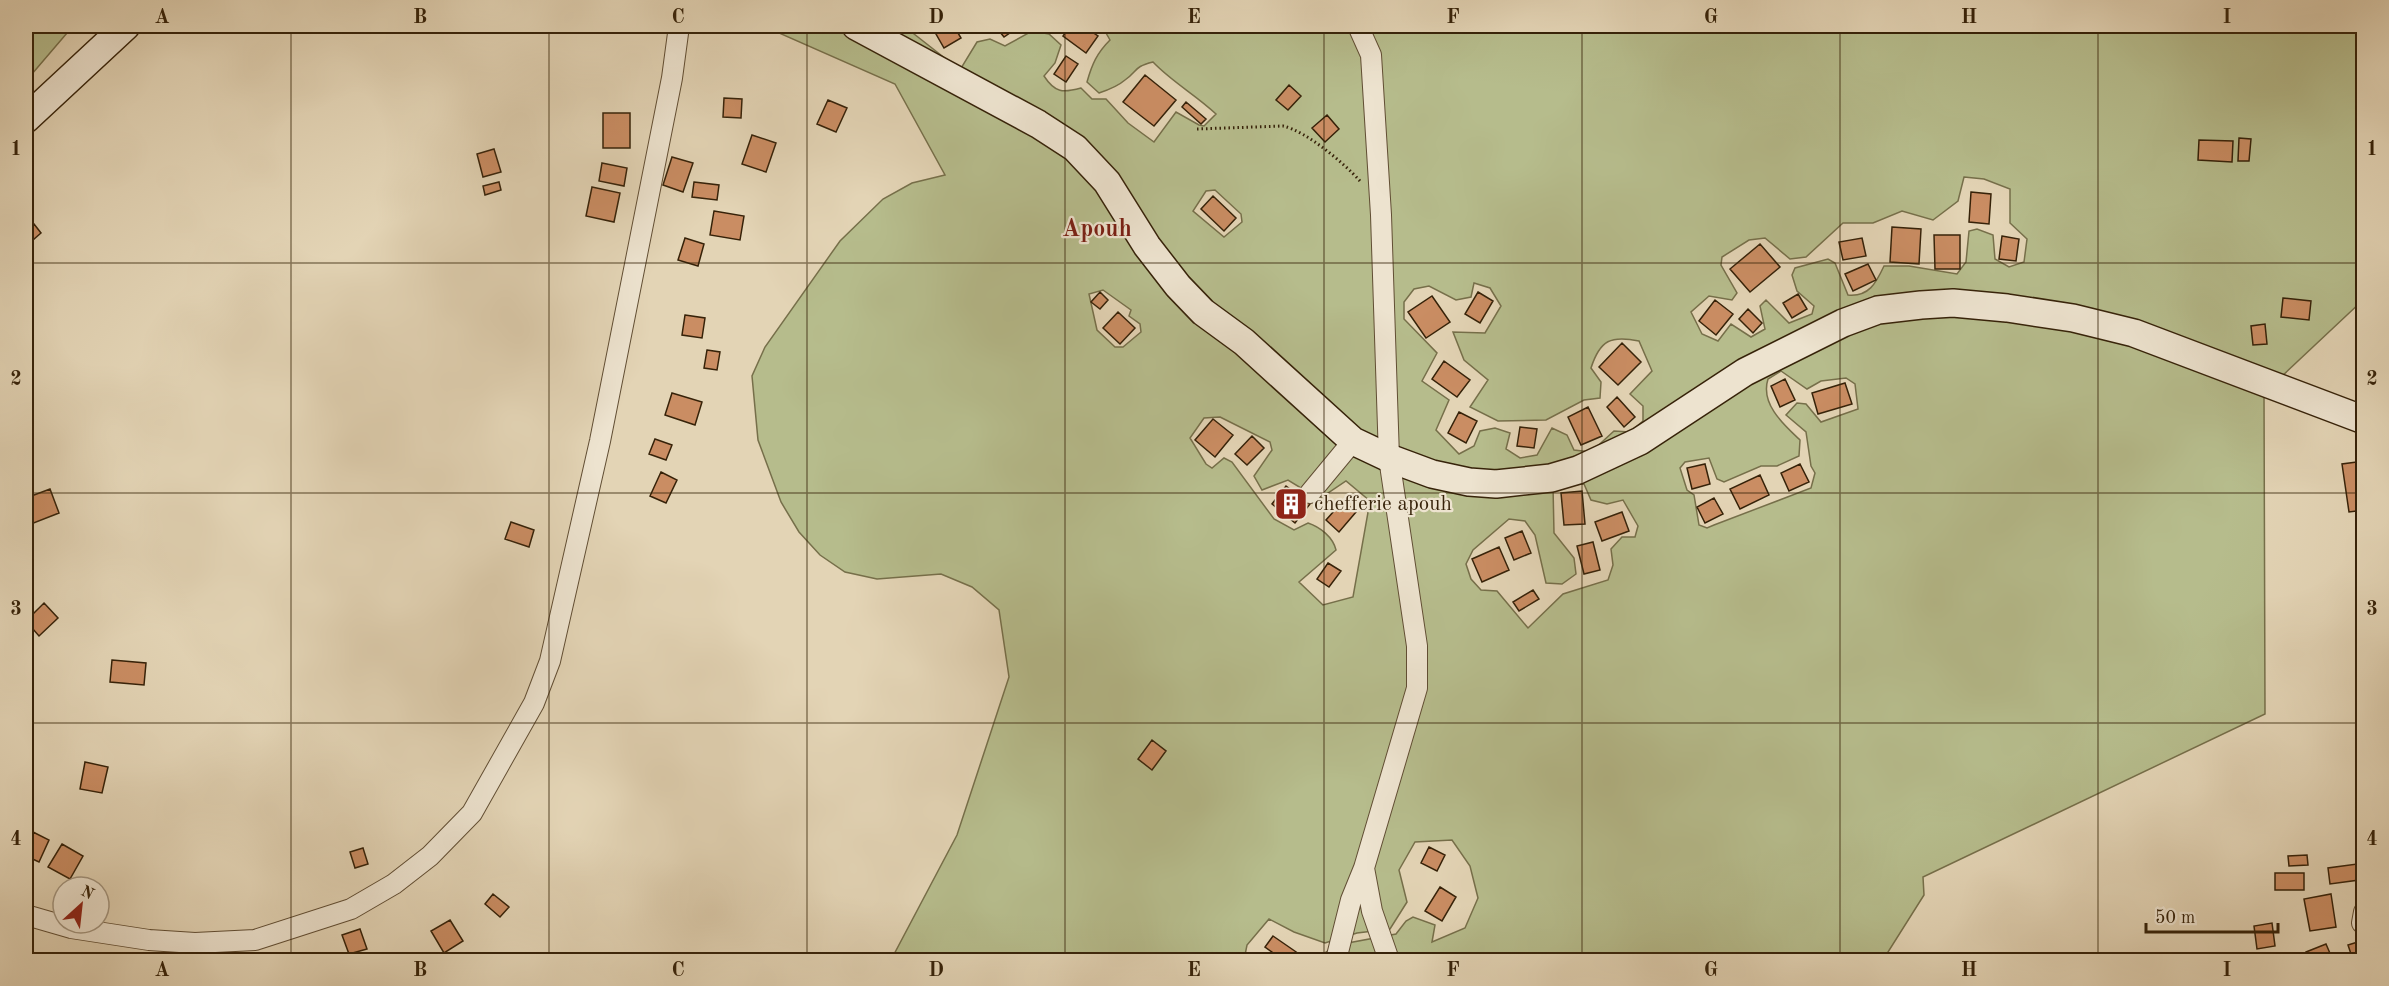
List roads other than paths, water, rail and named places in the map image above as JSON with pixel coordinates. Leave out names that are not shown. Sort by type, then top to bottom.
[{"type":"street","points":[[26,119],[126,26]]},
{"type":"street","points":[[26,915],[71,928],[149,940],[195,943],[255,940],[351,909],[394,884],[430,856],[472,813],[534,703],[550,661],[600,441],[672,78],[679,26]]},
{"type":"street","points":[[856,26],[1038,124],[1075,148],[1107,182],[1147,246],[1203,312],[1244,342],[1353,441],[1389,458],[1432,474],[1469,482],[1496,484],[1551,478],[1578,470],[1640,441],[1745,372],[1843,323],[1878,310],[1953,303],[2041,313],[2134,333],[2364,420]]},
{"type":"street","points":[[1336,960],[1351,900],[1364,868],[1417,688],[1418,671],[1417,646],[1389,458],[1381,215],[1371,56],[1358,26]]},
{"type":"street","points":[[1310,493],[1353,441]]},
{"type":"street","points":[[1364,868],[1372,911],[1389,960]]},
{"type":"place","name":"chefferie apouh","points":[[1291,504]]},
{"type":"district","name":"Apouh","points":[[1097,230]]}]
